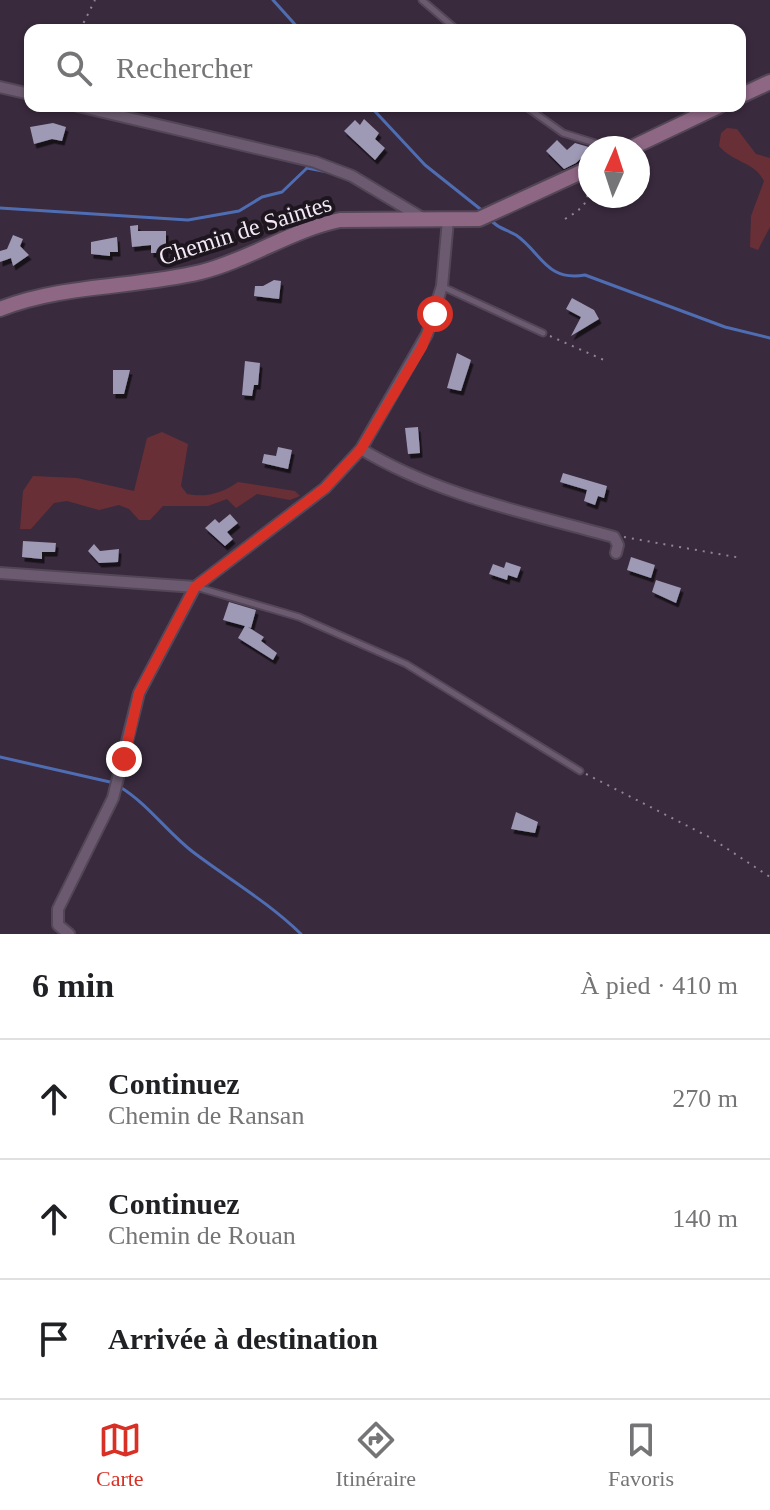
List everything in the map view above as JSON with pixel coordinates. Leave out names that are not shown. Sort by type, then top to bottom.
[{"type":"street","points":[[746,93],[770,82]]},
{"type":"street","points":[[0,87],[24,93]]},
{"type":"street","points":[[103,112],[315,162],[352,176],[426,220]]},
{"type":"street","points":[[650,139],[706,112]]},
{"type":"street","name":"Chemin de Saintes","points":[[0,309],[38,297],[142,284],[205,271],[318,224],[340,220],[479,219],[578,173]]},
{"type":"street","points":[[69,934],[58,925],[58,909],[113,798],[139,693],[195,587],[325,488],[361,449],[422,347],[442,286],[448,220]]},
{"type":"street","points":[[361,449],[400,473],[433,486],[614,537],[618,545],[616,553]]},
{"type":"street","points":[[0,573],[195,587]]},
{"type":"lane","points":[[422,0],[450,24]]},
{"type":"lane","points":[[533,112],[563,133],[578,138]]},
{"type":"lane","points":[[442,286],[543,333]]},
{"type":"lane","points":[[195,587],[299,617],[406,664],[580,771]]},
{"type":"path","points":[[83,24],[95,0]]},
{"type":"path","points":[[565,219],[581,208]]},
{"type":"path","points":[[543,333],[604,360]]},
{"type":"path","points":[[622,537],[741,558]]},
{"type":"path","points":[[580,771],[711,838],[770,877]]},
{"type":"shaded area","points":[[727,128],[737,129],[756,154],[770,158],[770,227],[758,250],[750,247],[751,216],[764,181],[755,170],[719,146],[721,133]]},
{"type":"shaded area","points":[[162,432],[188,444],[181,486],[187,494],[214,494],[238,482],[295,491],[300,496],[290,500],[257,494],[236,508],[227,499],[208,506],[163,506],[150,520],[139,520],[129,509],[119,505],[99,510],[67,501],[54,503],[31,529],[20,529],[23,491],[33,476],[77,478],[134,491],[147,438]]},
{"type":"building","points":[[364,119],[379,133],[375,139],[385,148],[375,160],[344,131],[355,120],[360,125]]},
{"type":"building","points":[[53,123],[66,127],[62,141],[52,139],[34,144],[30,127]]},
{"type":"building","points":[[557,140],[567,150],[578,144],[578,161],[564,169],[546,151]]},
{"type":"building","points":[[138,225],[138,231],[166,231],[166,253],[151,253],[151,245],[132,247],[130,226]]},
{"type":"building","points":[[13,235],[23,239],[20,246],[29,255],[13,266],[11,258],[0,262],[0,251],[7,249]]},
{"type":"building","points":[[117,237],[118,252],[110,252],[110,256],[91,254],[91,242]]},
{"type":"building","points":[[274,280],[281,281],[279,299],[254,296],[255,286],[263,286]]},
{"type":"building","points":[[572,298],[594,310],[599,319],[571,336],[581,317],[566,309]]},
{"type":"building","points":[[457,353],[471,360],[461,391],[447,388]]},
{"type":"building","points":[[245,361],[260,363],[258,385],[254,385],[252,396],[242,395]]},
{"type":"building","points":[[113,370],[130,370],[124,394],[113,394]]},
{"type":"building","points":[[418,427],[420,453],[408,454],[405,428]]},
{"type":"building","points":[[278,447],[292,450],[288,469],[262,463],[264,454],[276,456]]},
{"type":"building","points":[[563,473],[607,486],[604,498],[598,496],[595,505],[584,501],[587,490],[560,482]]},
{"type":"building","points":[[230,514],[238,523],[227,532],[233,539],[225,546],[205,528],[215,519],[219,523]]},
{"type":"building","points":[[23,541],[56,543],[55,552],[42,552],[42,559],[22,557]]},
{"type":"building","points":[[94,544],[100,551],[119,549],[118,562],[99,563],[88,551]]},
{"type":"building","points":[[631,557],[655,565],[651,578],[627,570]]},
{"type":"building","points":[[506,562],[521,567],[517,578],[508,575],[507,580],[489,574],[493,564],[504,568]]},
{"type":"building","points":[[656,580],[681,588],[676,603],[652,592]]},
{"type":"building","points":[[229,602],[256,610],[251,628],[248,627],[264,637],[261,641],[277,653],[273,660],[238,638],[245,626],[223,620]]},
{"type":"building","points":[[516,812],[538,822],[535,833],[511,829]]},
{"type":"waterway","points":[[273,0],[295,24]]},
{"type":"waterway","points":[[376,112],[425,165],[484,212]]},
{"type":"waterway","points":[[0,208],[188,220],[239,211],[262,197],[282,192],[307,168],[328,172]]},
{"type":"waterway","points":[[489,218],[516,235],[545,264],[561,274],[585,275],[725,327],[770,338]]},
{"type":"waterway","points":[[0,757],[110,782]]},
{"type":"waterway","points":[[120,787],[193,852],[262,901],[301,934]]},
{"type":"route","points":[[124,759],[139,693],[195,587],[336,478],[361,449],[422,347],[435,314]]}]
